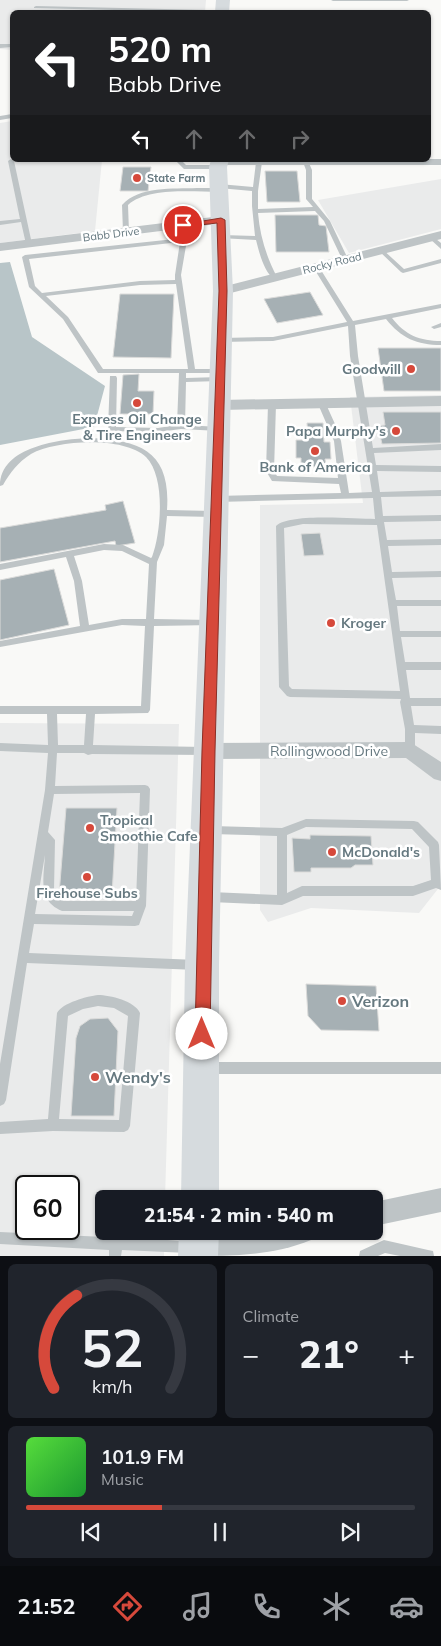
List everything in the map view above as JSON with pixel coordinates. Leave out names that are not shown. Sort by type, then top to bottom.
[{"type":"main road","points":[[200,1190],[202,965],[223,291],[219,173]]},
{"type":"street","points":[[219,173],[259,162],[306,162]]},
{"type":"street","points":[[431,162],[439,162]]},
{"type":"street","name":"Babb Drive","points":[[0,248],[126,232],[221,229]]},
{"type":"street","name":"Rocky Road","points":[[223,291],[436,236]]},
{"type":"street","points":[[219,417],[272,404],[441,401]]},
{"type":"street","points":[[410,750],[441,773]]},
{"type":"street","name":"Rollingwood Drive","points":[[208,751],[410,750]]},
{"type":"street","points":[[383,1212],[441,1200]]},
{"type":"street","points":[[199,1245],[260,1240]]},
{"type":"lane","points":[[35,10],[39,0]]},
{"type":"lane","points":[[333,0],[407,0]]},
{"type":"lane","points":[[108,3],[116,10]]},
{"type":"lane","points":[[132,10],[163,8],[168,10]]},
{"type":"lane","points":[[187,10],[222,8],[236,10]]},
{"type":"lane","points":[[11,162],[29,244]]},
{"type":"lane","points":[[180,162],[184,167],[219,173],[253,189]]},
{"type":"lane","points":[[259,162],[253,189],[259,238],[265,263],[274,277]]},
{"type":"lane","points":[[306,162],[309,170],[309,199],[327,221],[345,259]]},
{"type":"lane","points":[[126,232],[124,205],[133,198],[219,173]]},
{"type":"lane","points":[[256,211],[316,209]]},
{"type":"lane","points":[[0,223],[24,220]]},
{"type":"lane","points":[[221,229],[259,238]]},
{"type":"lane","points":[[436,236],[441,247]]},
{"type":"lane","points":[[192,370],[178,275],[184,240],[25,257],[32,287],[66,318],[102,371],[192,370],[221,375]]},
{"type":"lane","points":[[381,250],[403,271],[441,261]]},
{"type":"lane","points":[[316,266],[351,324],[354,356],[373,468],[375,493],[410,729],[410,750]]},
{"type":"lane","points":[[41,295],[140,283],[179,282]]},
{"type":"lane","points":[[222,340],[273,339],[441,306]]},
{"type":"lane","points":[[388,317],[396,329],[408,338],[425,344],[441,343]]},
{"type":"lane","points":[[181,427],[183,370]]},
{"type":"lane","points":[[183,380],[221,375]]},
{"type":"lane","points":[[113,378],[112,429],[158,430],[181,427],[219,417]]},
{"type":"lane","points":[[272,404],[270,471],[275,479],[342,481]]},
{"type":"lane","points":[[322,404],[338,436],[345,494]]},
{"type":"lane","points":[[0,483],[11,465],[32,451],[62,443],[107,440],[133,445],[148,454],[159,471],[165,495],[159,552],[153,562],[145,710],[0,710]]},
{"type":"lane","points":[[370,451],[441,447]]},
{"type":"lane","points":[[373,468],[441,469]]},
{"type":"lane","points":[[163,514],[345,494],[441,492]]},
{"type":"lane","points":[[441,518],[302,521],[280,526],[284,686],[290,693],[441,702]]},
{"type":"lane","points":[[382,542],[441,542]]},
{"type":"lane","points":[[0,566],[104,547],[123,548],[153,562]]},
{"type":"lane","points":[[69,553],[78,581],[84,628]]},
{"type":"lane","points":[[387,575],[441,574]]},
{"type":"lane","points":[[391,603],[441,603]]},
{"type":"lane","points":[[0,644],[122,622],[213,623]]},
{"type":"lane","points":[[396,634],[441,634]]},
{"type":"lane","points":[[400,666],[441,666]]},
{"type":"lane","points":[[0,1100],[50,790],[53,750],[52,710]]},
{"type":"lane","points":[[88,751],[91,710]]},
{"type":"lane","points":[[410,729],[441,730]]},
{"type":"lane","points":[[0,748],[88,751],[208,751]]},
{"type":"lane","points":[[29,920],[135,920],[141,906],[145,789],[50,790]]},
{"type":"lane","points":[[205,897],[282,900],[302,891],[413,892],[439,884],[434,845],[414,826],[306,823],[282,832],[207,830]]},
{"type":"lane","points":[[282,832],[282,900]]},
{"type":"lane","points":[[42,833],[50,840],[49,890],[52,899],[62,906],[141,906]]},
{"type":"lane","points":[[22,958],[202,965]]},
{"type":"lane","points":[[0,1128],[52,1125],[124,1126],[134,1013],[118,1002],[86,1001],[62,1013],[52,1125]]},
{"type":"lane","points":[[202,1068],[441,1068]]},
{"type":"lane","points":[[0,1238],[116,1250],[199,1245]]},
{"type":"lane","points":[[365,1256],[384,1246],[428,1256]]},
{"type":"shaded area","points":[[0,0],[206,0],[205,10],[10,10],[10,50],[0,49]]},
{"type":"shaded area","points":[[10,121],[10,162],[102,162],[95,231],[0,243],[0,123]]},
{"type":"shaded area","points":[[441,179],[441,229],[349,253],[318,200]]},
{"type":"shaded area","points":[[10,262],[32,337],[105,386],[94,427],[0,445],[0,263]]},
{"type":"shaded area","points":[[441,395],[441,885],[419,913],[311,908],[268,922],[260,910],[260,505],[363,503],[350,397]]},
{"type":"shaded area","points":[[0,723],[179,724],[165,1190],[95,1190],[95,1240],[164,1240],[164,1256],[0,1256]]},
{"type":"building","points":[[123,167],[151,167],[148,191],[120,191]]},
{"type":"building","points":[[265,171],[297,171],[300,202],[267,202]]},
{"type":"building","points":[[275,215],[318,215],[319,225],[326,226],[329,252],[276,252]]},
{"type":"building","points":[[310,292],[323,315],[277,323],[264,299]]},
{"type":"building","points":[[120,294],[174,294],[171,358],[113,357]]},
{"type":"building","name":"Goodwill","points":[[378,348],[441,348],[441,391],[384,391]]},
{"type":"building","name":"Express Oil Change & Tire Engineers","points":[[139,374],[138,391],[154,391],[153,414],[120,414],[123,375]]},
{"type":"building","points":[[383,412],[441,412],[441,443],[382,444],[378,426],[385,425]]},
{"type":"building","points":[[307,423],[323,423],[324,442],[330,442],[331,459],[325,459],[326,467],[301,467],[301,458],[296,458],[296,440],[308,440]]},
{"type":"building","points":[[123,501],[135,543],[116,546],[115,541],[0,562],[0,528],[106,510],[105,505]]},
{"type":"building","points":[[320,533],[324,555],[304,556],[301,534]]},
{"type":"building","points":[[54,569],[69,625],[0,640],[0,580]]},
{"type":"building","points":[[66,808],[117,808],[112,895],[59,895]]},
{"type":"building","name":"McDonald's","points":[[310,835],[371,836],[373,865],[355,865],[351,868],[311,868],[311,872],[294,872],[292,838],[310,839]]},
{"type":"building","name":"Verizon","points":[[306,984],[376,986],[379,1031],[321,1030],[308,1016]]},
{"type":"building","name":"Wendy's","points":[[108,1018],[118,1031],[114,1116],[71,1116],[76,1038],[80,1026],[90,1019]]},
{"type":"place","name":"State Farm","points":[[137,178]]},
{"type":"place","name":"Goodwill","points":[[411,369]]},
{"type":"place","name":"Express Oil Change & Tire Engineers","points":[[137,403]]},
{"type":"place","name":"Papa Murphy's","points":[[396,431]]},
{"type":"place","name":"Bank of America","points":[[315,451]]},
{"type":"place","name":"Kroger","points":[[331,623]]},
{"type":"place","name":"Tropical Smoothie Cafe","points":[[90,828]]},
{"type":"place","name":"McDonald's","points":[[332,852]]},
{"type":"place","name":"Firehouse Subs","points":[[87,877]]},
{"type":"place","name":"Verizon","points":[[342,1001]]},
{"type":"place","name":"Wendy's","points":[[95,1077]]},
{"type":"route","points":[[183,225],[221,220],[223,291],[216,554],[208,751],[202,1034]]}]
